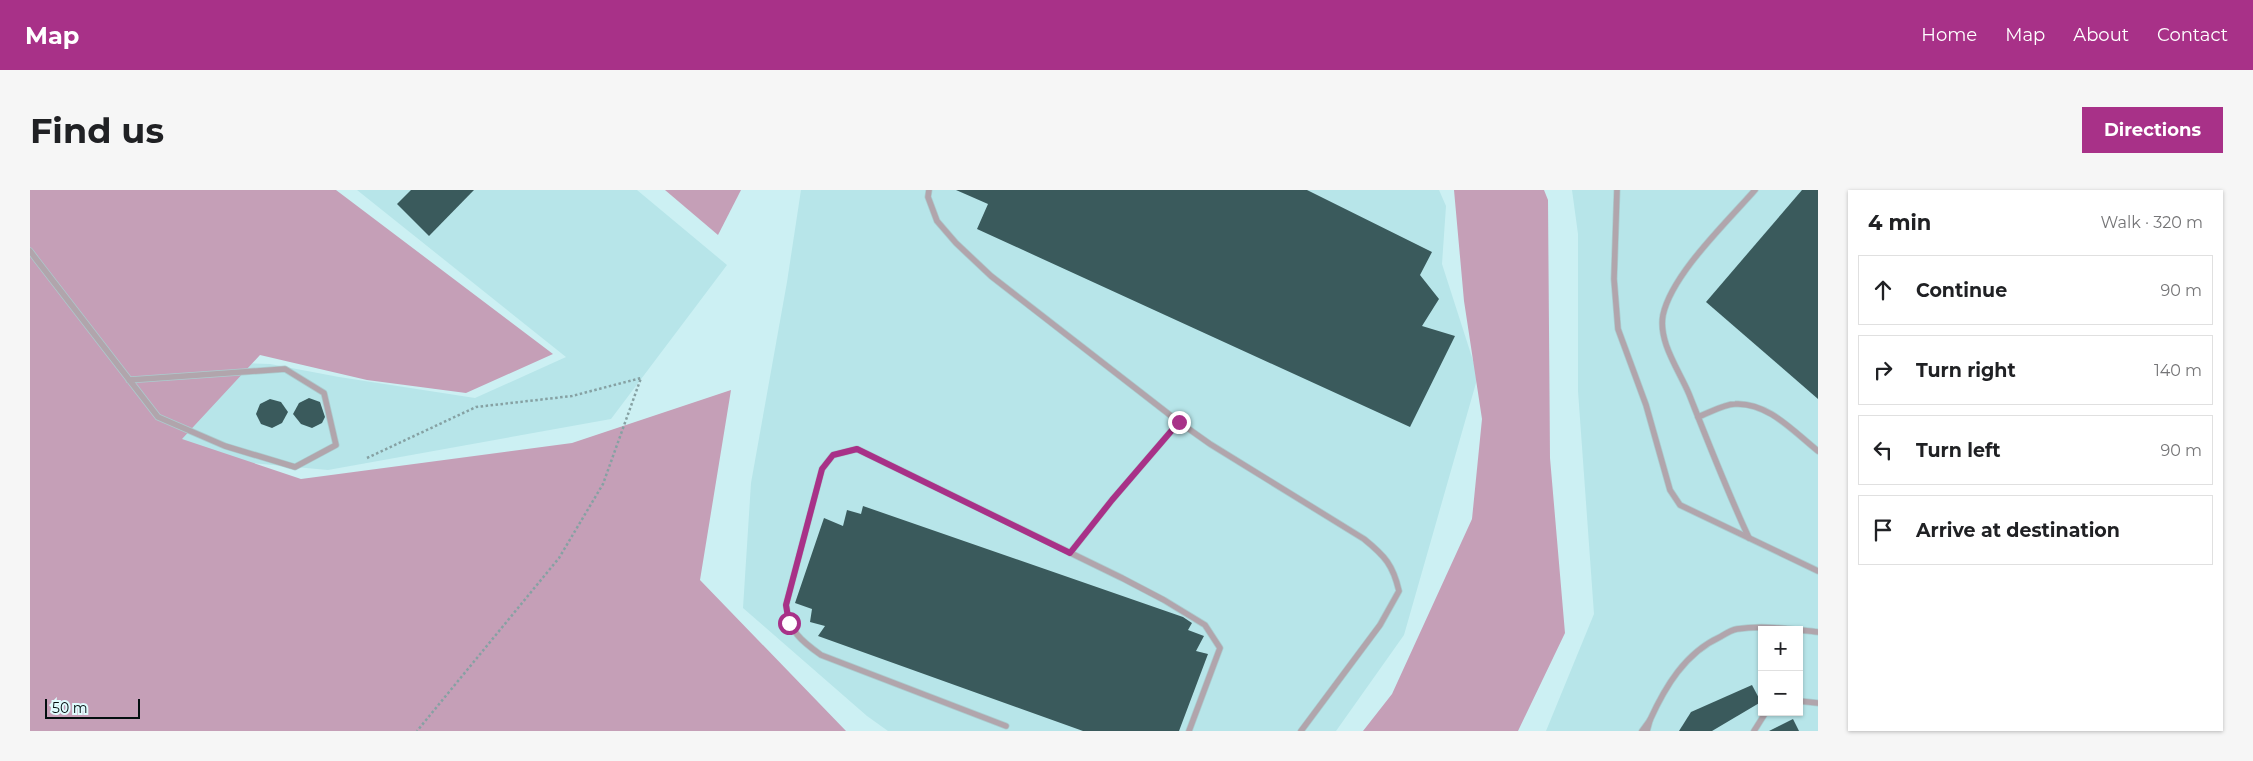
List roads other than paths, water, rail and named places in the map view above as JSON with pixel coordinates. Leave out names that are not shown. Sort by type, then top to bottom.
[{"type":"lane","points":[[929,190],[928,197],[937,221],[956,243],[990,276],[1210,444],[1364,539],[1383,554],[1395,573],[1399,591],[1380,625],[1301,731]]},
{"type":"lane","points":[[1617,190],[1614,279],[1618,329],[1646,405],[1670,490],[1680,505],[1818,571]]},
{"type":"lane","points":[[1749,538],[1728,493],[1698,417],[1669,352],[1664,334],[1663,316],[1672,288],[1755,190]]},
{"type":"lane","points":[[30,251],[129,380],[158,417],[226,446],[295,466],[336,446],[324,393],[285,369],[129,380]]},
{"type":"lane","points":[[1698,417],[1734,404],[1756,406],[1776,417],[1818,451]]},
{"type":"lane","points":[[1070,553],[1112,500],[1179,422]]},
{"type":"lane","points":[[1006,726],[821,655],[804,643],[789,623],[786,605],[822,469],[833,455],[857,449],[1070,553],[1187,614],[1204,625],[1220,648],[1188,731]]},
{"type":"lane","points":[[1647,731],[1660,696],[1679,670],[1706,643],[1736,629],[1787,628],[1818,632]]},
{"type":"lane","points":[[1803,701],[1818,703]]},
{"type":"lane","points":[[1754,731],[1763,716]]},
{"type":"lane","points":[[1642,731],[1650,720]]}]
